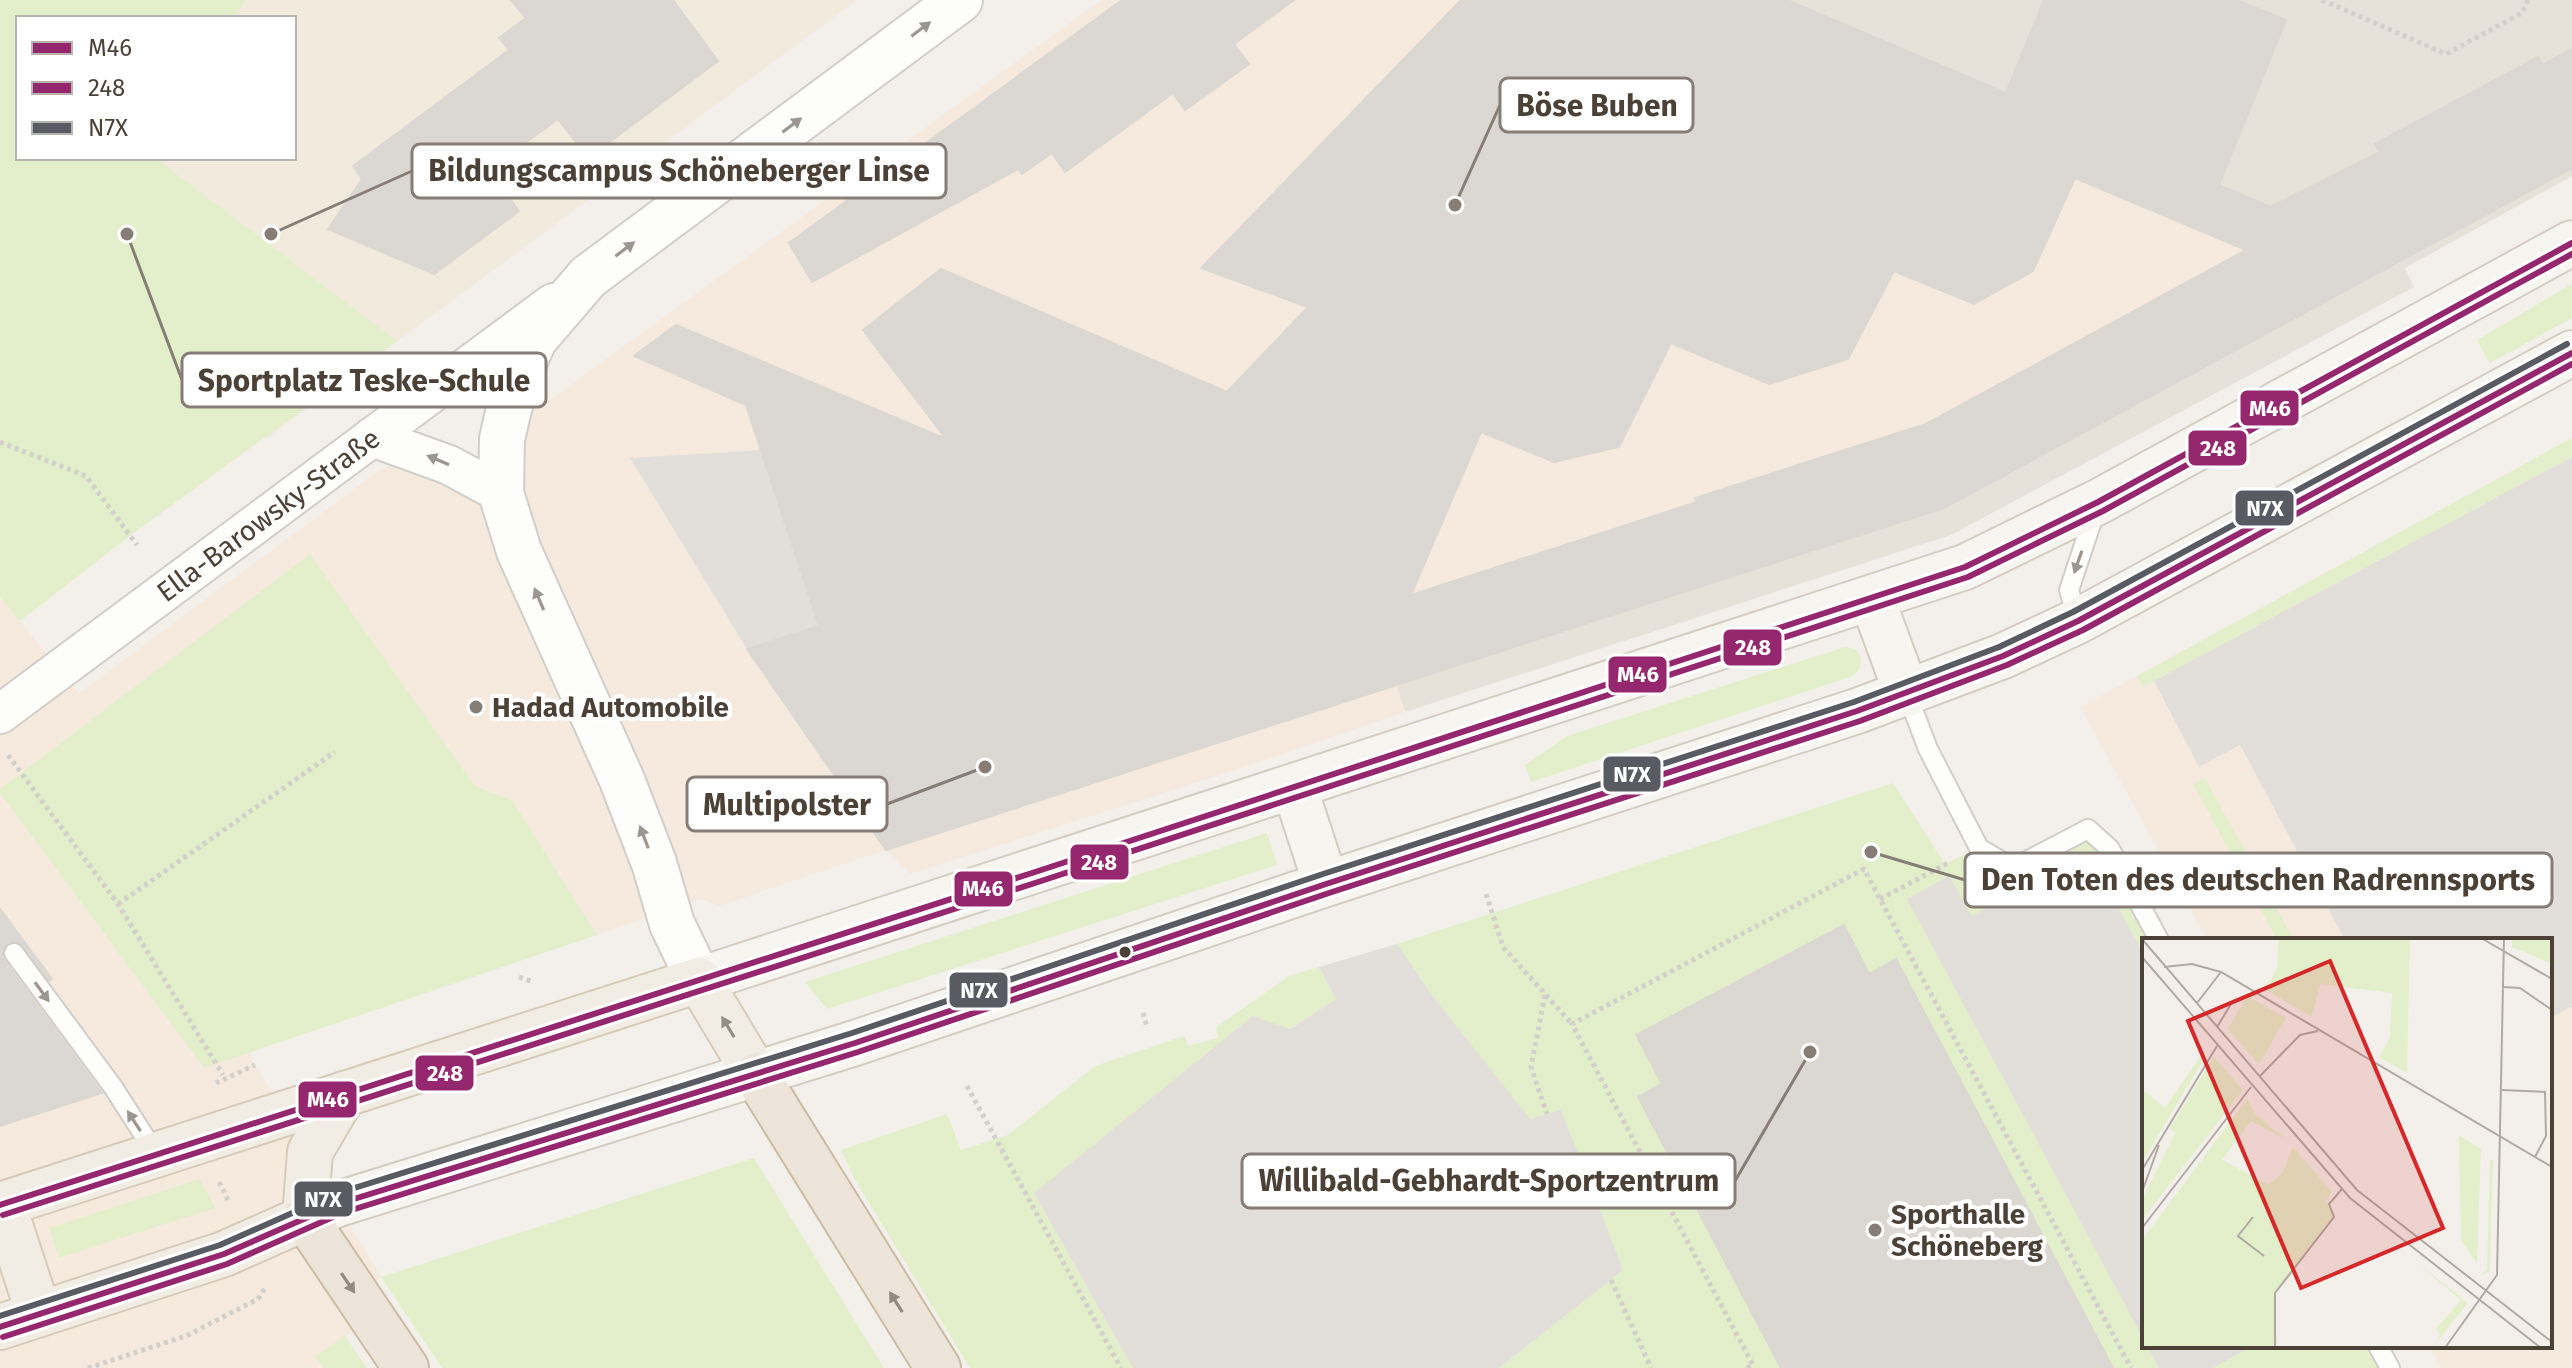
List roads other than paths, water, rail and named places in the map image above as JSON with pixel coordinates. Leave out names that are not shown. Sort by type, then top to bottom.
[{"type":"highway","points":[[756,1075],[938,1368]]},
{"type":"highway","points":[[322,1211],[406,1368]]},
{"type":"main road","points":[[2572,243],[2098,502],[1994,555],[1872,599],[2,1205],[20,1320],[224,1254],[322,1211],[756,1075],[1907,694],[2003,656],[2078,621],[2572,353]]},
{"type":"main road","points":[[1872,599],[1907,694]]},
{"type":"main road","points":[[1294,786],[1326,884]]},
{"type":"main road","points":[[699,980],[756,1075]]},
{"type":"main road","points":[[322,1211],[309,1156],[344,1094]]},
{"type":"street","name":"Ella-Barowsky-Straße","points":[[2,732],[372,437],[960,0]]},
{"type":"street","points":[[588,277],[534,340],[518,377],[502,439],[501,493],[519,551],[622,780],[654,863],[672,924],[699,980]]},
{"type":"street","points":[[372,437],[449,465],[501,493]]},
{"type":"lane","points":[[2078,621],[2069,590],[2098,502]]},
{"type":"lane","points":[[1907,694],[1928,749],[1979,848],[2013,868],[2088,829],[2110,849],[2158,938]]},
{"type":"lane","points":[[14,953],[68,1031],[113,1087],[156,1154]]},
{"type":"lane","points":[[2379,1348],[2390,1368]]},
{"type":"place","name":"Böse Buben","points":[[1455,205]]},
{"type":"place","name":"Sportplatz Teske-Schule","points":[[127,234]]},
{"type":"place","name":"Bildungscampus Schöneberger Linse","points":[[271,234]]},
{"type":"place","name":"Hadad Automobile","points":[[476,707]]},
{"type":"place","name":"Multipolster","points":[[985,767]]},
{"type":"place","name":"Den Toten des deutschen Radrennsports","points":[[1871,852]]},
{"type":"place","name":"Willibald-Gebhardt-Sportzentrum","points":[[1810,1052]]},
{"type":"place","name":"Sporthalle Schöneberg","points":[[1875,1230]]}]
